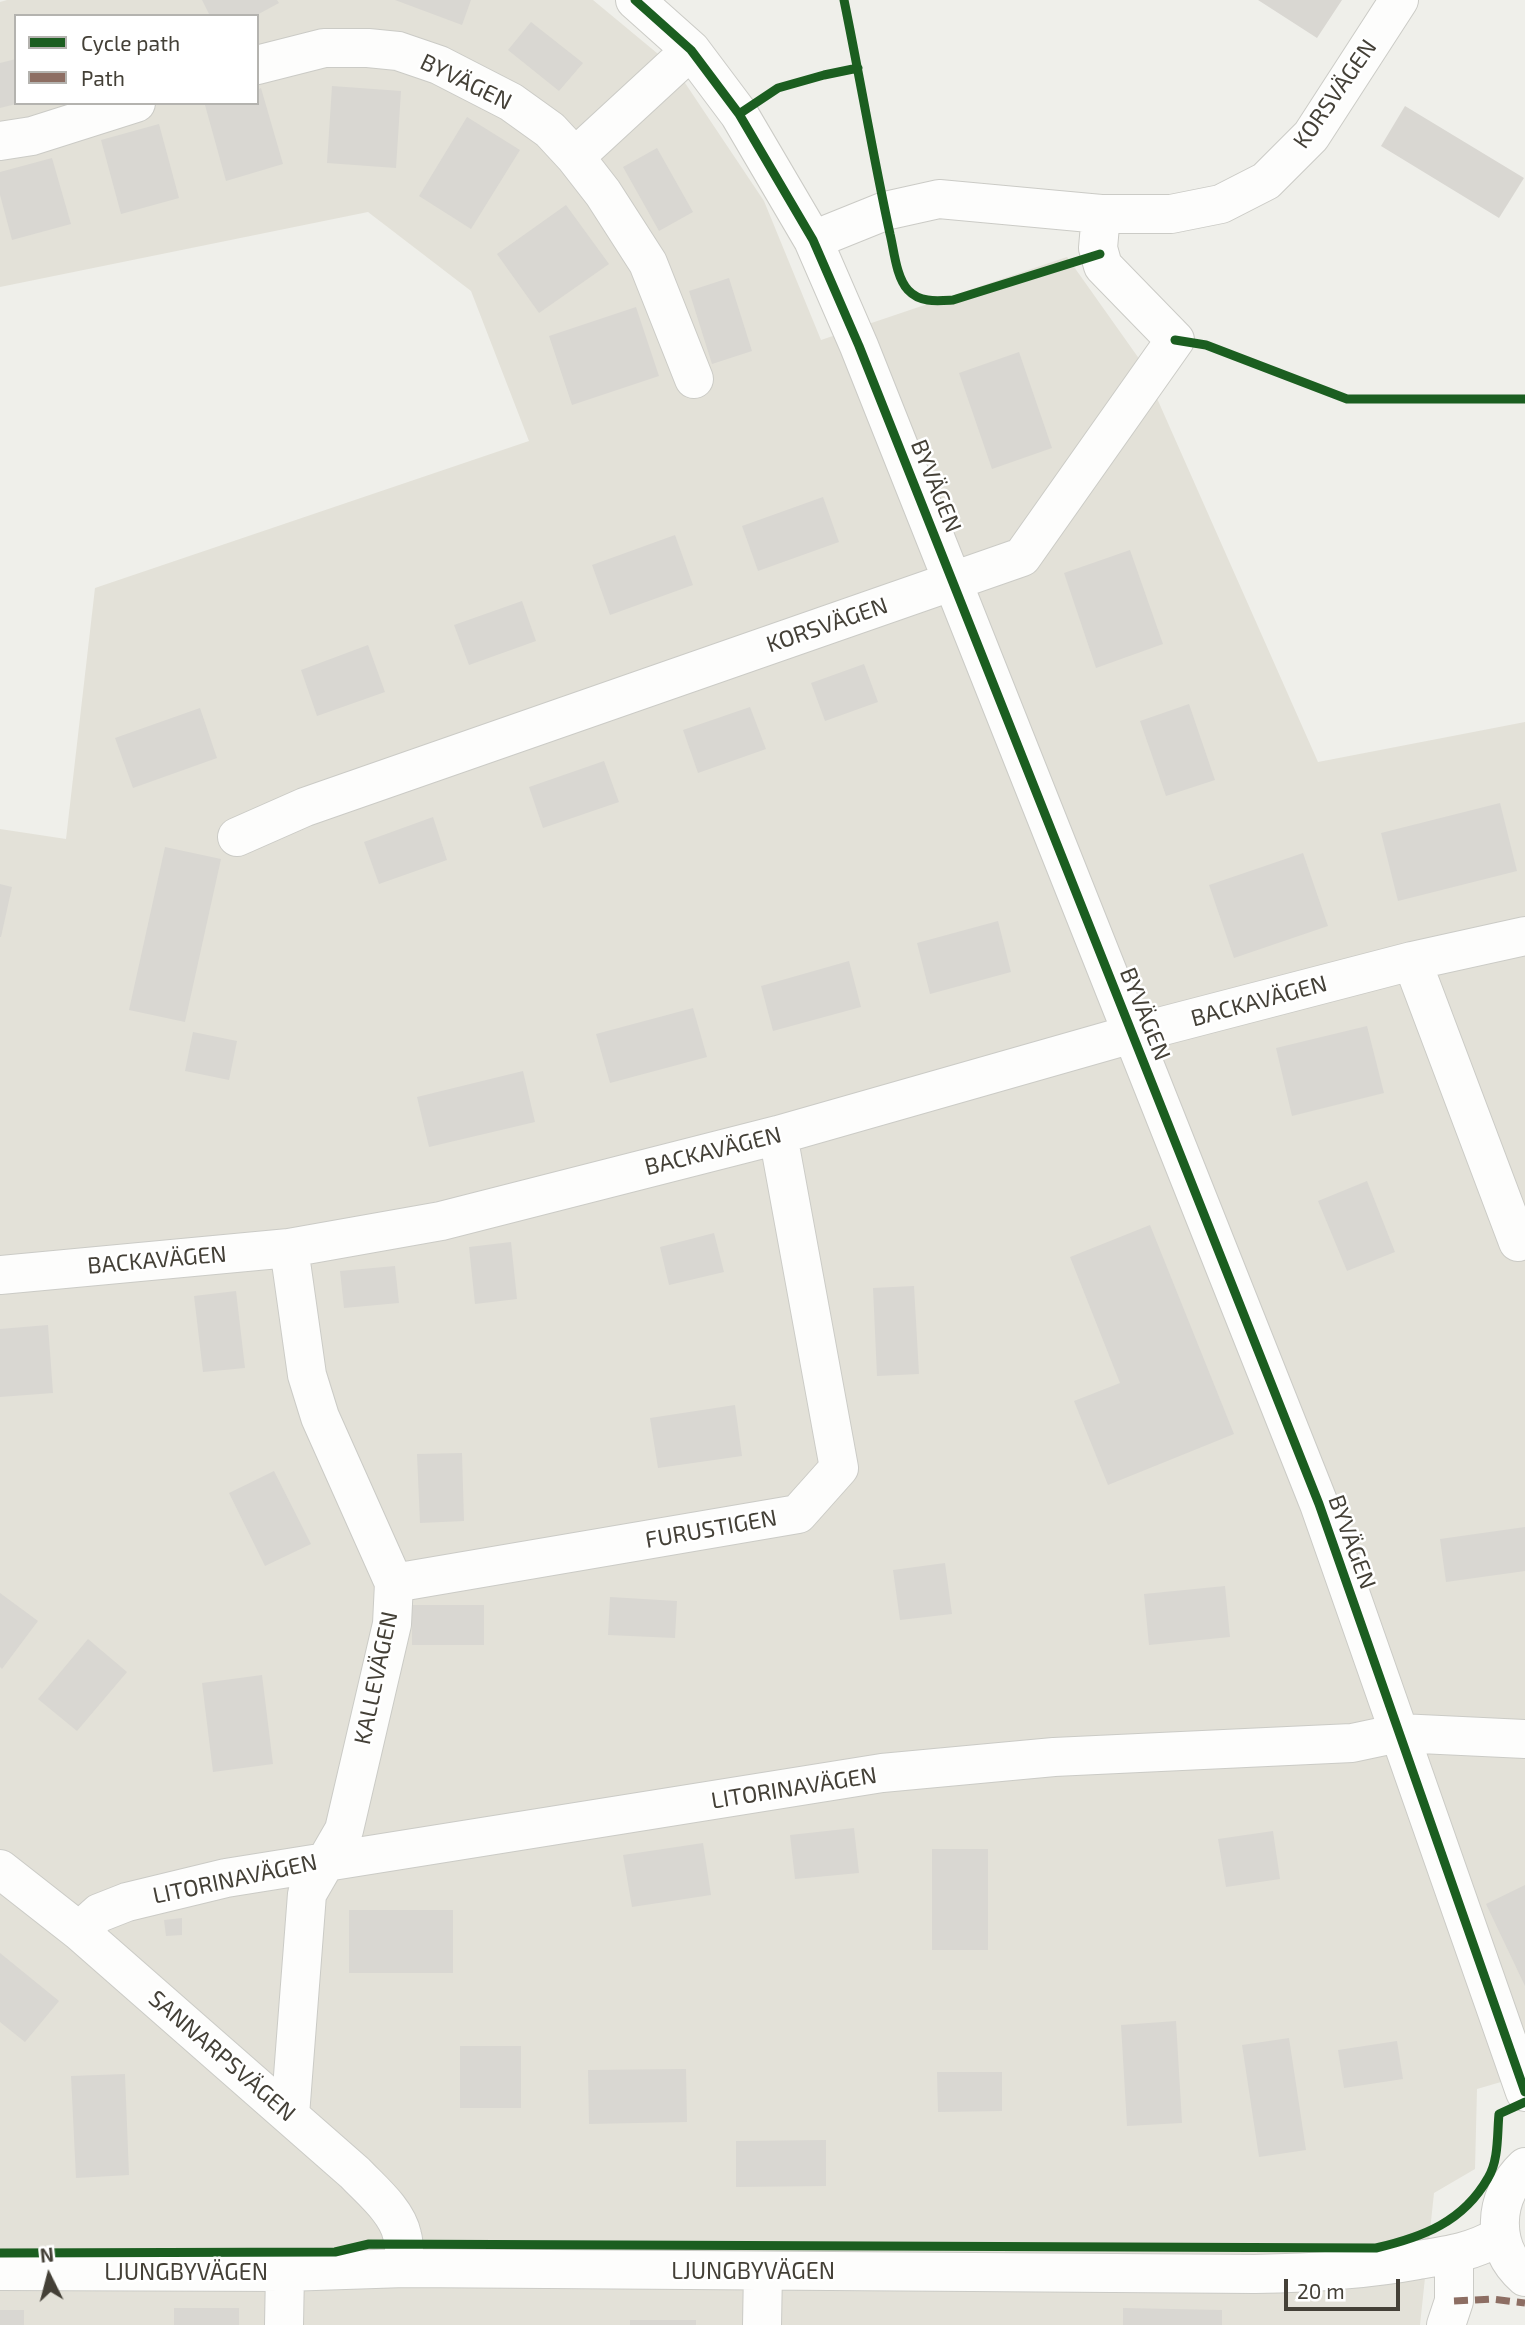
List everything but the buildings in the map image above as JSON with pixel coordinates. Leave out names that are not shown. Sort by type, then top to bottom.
[{"type":"street","name":"BYVÄGEN","points":[[635,0],[691,50],[739,114],[813,240],[859,346],[1319,1504],[1525,2092]]},
{"type":"street","name":"KORSVÄGEN","points":[[813,240],[885,211],[939,199],[1101,214],[1171,214],[1221,204],[1266,181],[1311,136],[1399,0]]},
{"type":"street","name":"BYVÄGEN","points":[[259,64],[324,48],[398,51],[439,65],[511,102],[550,130],[603,193],[648,263],[694,379]]},
{"type":"street","points":[[575,158],[691,50]]},
{"type":"street","points":[[0,141],[32,136],[130,105]]},
{"type":"street","name":"KORSVÄGEN","points":[[237,837],[305,807],[1022,557],[1175,340],[1103,266],[1098,248],[1101,214]]},
{"type":"street","name":"BACKAVÄGEN","points":[[0,1275],[289,1248],[441,1221],[778,1135],[1132,1034],[1412,961],[1525,936]]},
{"type":"street","points":[[1412,961],[1518,1242]]},
{"type":"street","name":"FURUSTIGEN","points":[[394,1583],[798,1514],[839,1468],[778,1135]]},
{"type":"street","name":"KALLEVÄGEN","points":[[289,1248],[307,1375],[313,1396],[394,1583],[392,1624],[344,1830],[307,1895],[290,2115]]},
{"type":"street","name":"LITORINAVÄGEN","points":[[79,1931],[99,1913],[127,1902],[226,1878],[882,1773],[1054,1757],[1352,1743],[1399,1733],[1525,1739]]},
{"type":"street","name":"SANNARPSVÄGEN","points":[[0,1869],[79,1931],[355,2173],[400,2226],[405,2268]]},
{"type":"street","points":[[1525,2167],[1510,2184],[1502,2204],[1500,2236],[1508,2256],[1525,2277]]},
{"type":"street","name":"LJUNGBYVÄGEN","points":[[0,2271],[285,2272],[405,2268],[1331,2272],[1454,2254],[1479,2248],[1500,2236]]},
{"type":"street","points":[[1446,2325],[1454,2301],[1454,2254]]},
{"type":"street","points":[[762,2325],[763,2271]]},
{"type":"street","points":[[284,2325],[285,2272]]},
{"type":"shaded area","points":[[593,0],[675,68],[764,201],[821,340],[1067,257],[1140,360],[1318,762],[1525,722],[1525,2075],[1477,2089],[1475,2169],[1434,2193],[1420,2325],[0,2325],[0,829],[66,839],[95,588],[529,441],[471,291],[368,212],[0,287],[0,2]]},
{"type":"marked path","points":[[1454,2301],[1492,2299],[1525,2303]]},
{"type":"cycle path","points":[[635,0],[691,50],[739,114],[813,240],[859,346],[1319,1504],[1525,2092]]},
{"type":"cycle path","points":[[844,0],[896,263],[908,290],[923,299],[953,300],[1100,254]]},
{"type":"cycle path","points":[[739,114],[778,88],[858,68]]},
{"type":"cycle path","points":[[1175,340],[1206,345],[1347,399],[1525,399]]},
{"type":"cycle path","points":[[0,2253],[335,2252],[369,2244],[1376,2248],[1426,2233],[1467,2206],[1492,2171],[1499,2114],[1525,2102]]}]
